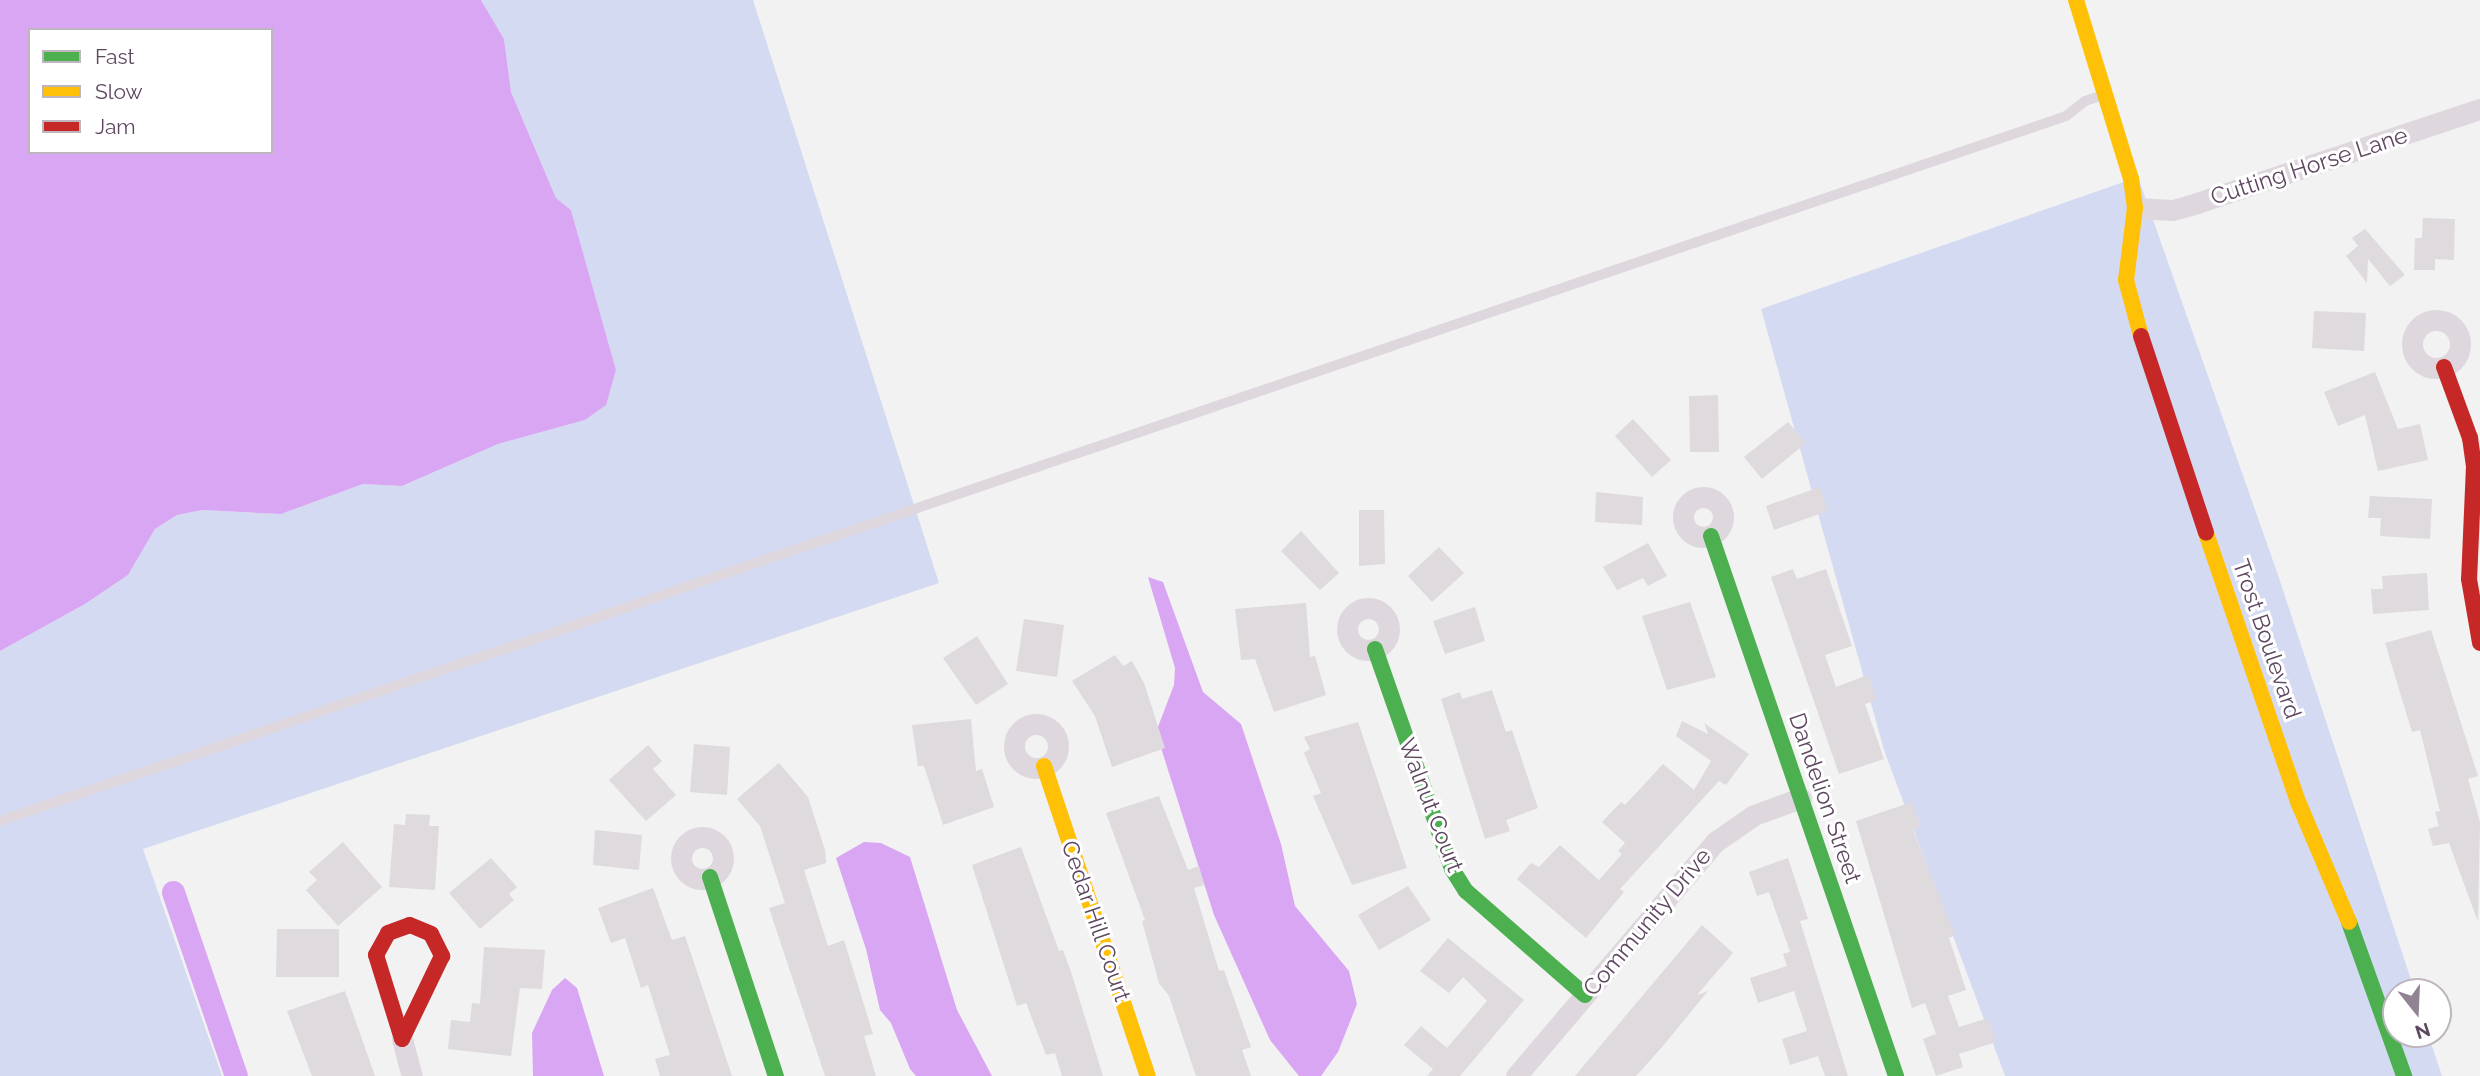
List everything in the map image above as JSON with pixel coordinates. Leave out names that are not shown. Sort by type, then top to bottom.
[{"type":"street","points":[[2076,0],[2107,94],[2136,208]]},
{"type":"street","name":"Cutting Horse Lane","points":[[2136,208],[2173,210],[2197,204],[2480,109]]},
{"type":"street","name":"Trost Boulevard","points":[[2136,208],[2126,253],[2126,280],[2156,388],[2299,804],[2357,942],[2404,1076]]},
{"type":"street","points":[[2444,367],[2470,438],[2474,466],[2469,579],[2480,643]]},
{"type":"street","name":"Dandelion Street","points":[[1711,536],[1896,1076]]},
{"type":"street","name":"Walnut Court","points":[[1375,649],[1452,869],[1466,891],[1585,995]]},
{"type":"street","name":"Cedar Hill Court","points":[[1044,766],[1148,1076]]},
{"type":"street","name":"Community Drive","points":[[1516,1076],[1715,842],[1754,816],[1801,798]]},
{"type":"street","points":[[710,877],[776,1076]]},
{"type":"street","points":[[402,1039],[442,956],[431,933],[410,925],[388,933],[376,955],[412,1076]]},
{"type":"lane","points":[[0,821],[2066,116],[2085,102],[2107,94]]},
{"type":"shaded area","points":[[0,0],[481,0],[504,39],[511,92],[556,198],[571,210],[616,370],[606,405],[585,420],[498,444],[402,486],[363,484],[281,514],[202,510],[177,515],[155,529],[128,575],[85,604],[0,651]]},
{"type":"shaded area","points":[[481,0],[753,0],[939,583],[143,849],[222,1076],[0,1076],[0,651],[85,604],[128,575],[155,529],[177,515],[202,510],[281,514],[363,484],[402,486],[498,444],[585,420],[605,405],[616,370],[571,210],[556,198],[511,92],[504,39]]},
{"type":"shaded area","points":[[2138,177],[2278,575],[2410,978],[2382,978],[2382,1048],[2433,1048],[2442,1076],[2005,1076],[1884,750],[1761,309]]},
{"type":"shaded area","points":[[1148,577],[1163,582],[1203,692],[1241,724],[1281,844],[1295,906],[1349,971],[1357,1004],[1338,1052],[1321,1076],[1299,1076],[1270,1040],[1214,915],[1156,732],[1174,685],[1175,668]]},
{"type":"shaded area","points":[[864,842],[881,843],[910,857],[957,1010],[992,1076],[916,1076],[910,1069],[891,1023],[880,1010],[866,949],[836,858]]},
{"type":"shaded area","points":[[565,978],[577,988],[604,1076],[533,1076],[532,1033],[552,990]]},
{"type":"building","points":[[2423,218],[2455,219],[2454,260],[2435,259],[2435,270],[2414,270],[2415,238],[2422,238]]},
{"type":"building","points":[[2365,229],[2405,275],[2390,286],[2368,259],[2367,283],[2346,256],[2358,246],[2352,238]]},
{"type":"building","points":[[2314,311],[2366,313],[2364,351],[2312,348]]},
{"type":"building","points":[[2375,372],[2398,429],[2420,424],[2428,460],[2378,471],[2365,415],[2338,426],[2324,392]]},
{"type":"building","points":[[1718,395],[1719,452],[1690,452],[1689,396]]},
{"type":"building","points":[[1633,419],[1671,460],[1652,477],[1615,436]]},
{"type":"building","points":[[1788,422],[1806,443],[1762,479],[1744,457]]},
{"type":"building","points":[[1820,487],[1828,511],[1774,530],[1766,506]]},
{"type":"building","points":[[1596,492],[1643,497],[1642,525],[1595,522]]},
{"type":"building","points":[[2370,496],[2432,499],[2430,539],[2380,536],[2381,518],[2368,518]]},
{"type":"building","points":[[1359,510],[1384,510],[1385,564],[1359,566]]},
{"type":"building","points":[[1301,531],[1339,573],[1320,590],[1281,551]]},
{"type":"building","points":[[1648,543],[1667,576],[1648,586],[1643,578],[1617,590],[1603,567]]},
{"type":"building","points":[[1439,547],[1464,573],[1432,602],[1408,576]]},
{"type":"building","points":[[1793,569],[1797,579],[1826,569],[1852,646],[1825,655],[1836,687],[1868,675],[1877,700],[1865,704],[1884,759],[1839,774],[1771,577]]},
{"type":"building","points":[[2427,573],[2429,610],[2373,614],[2371,589],[2383,589],[2382,576]]},
{"type":"building","points":[[1690,602],[1716,677],[1667,690],[1642,616]]},
{"type":"building","points":[[1306,603],[1310,657],[1315,656],[1326,695],[1274,712],[1255,659],[1241,660],[1235,609]]},
{"type":"building","points":[[1475,607],[1485,641],[1445,654],[1433,621]]},
{"type":"building","points":[[1024,619],[1064,625],[1057,677],[1016,671]]},
{"type":"building","points":[[2431,630],[2478,776],[2468,779],[2480,822],[2478,922],[2449,843],[2433,846],[2428,829],[2439,826],[2435,812],[2440,811],[2420,730],[2412,732],[2385,643]]},
{"type":"building","points":[[977,636],[1008,684],[976,705],[943,658]]},
{"type":"building","points":[[1115,655],[1123,666],[1132,661],[1144,683],[1165,748],[1112,767],[1095,716],[1072,681]]},
{"type":"building","points":[[1492,690],[1506,732],[1512,730],[1538,808],[1506,820],[1510,831],[1485,839],[1441,699],[1460,692],[1462,699]]},
{"type":"building","points":[[971,719],[976,771],[982,769],[994,807],[943,825],[924,766],[918,766],[912,725]]},
{"type":"building","points":[[1682,721],[1708,734],[1704,723],[1749,754],[1726,785],[1719,781],[1620,889],[1624,892],[1586,938],[1517,879],[1531,863],[1539,867],[1560,845],[1599,880],[1622,854],[1618,851],[1625,843],[1602,822],[1621,802],[1625,805],[1663,764],[1694,790],[1711,761],[1676,736]]},
{"type":"building","points":[[1358,722],[1407,868],[1352,885],[1313,796],[1321,793],[1304,753],[1310,749],[1304,737]]},
{"type":"building","points":[[694,744],[730,747],[727,795],[690,792]]},
{"type":"building","points":[[648,745],[662,761],[653,769],[676,795],[646,821],[609,780]]},
{"type":"building","points":[[779,763],[808,797],[825,850],[826,863],[804,870],[828,946],[844,940],[873,1034],[864,1036],[876,1076],[825,1076],[769,908],[785,903],[760,826],[737,799]]},
{"type":"building","points":[[1159,796],[1188,870],[1199,866],[1204,885],[1194,888],[1219,971],[1224,970],[1251,1047],[1242,1050],[1251,1076],[1196,1076],[1169,996],[1159,983],[1142,921],[1145,920],[1106,813]]},
{"type":"building","points":[[1912,802],[1921,827],[1913,830],[1955,935],[1949,938],[1966,990],[1948,996],[1959,1027],[1988,1018],[1996,1042],[1959,1054],[1963,1067],[1936,1076],[1923,1039],[1936,1034],[1925,1003],[1912,1008],[1856,821]]},
{"type":"building","points":[[406,814],[430,815],[429,826],[439,826],[435,890],[389,887],[394,824],[405,825]]},
{"type":"building","points":[[595,830],[642,835],[639,870],[593,865]]},
{"type":"building","points":[[343,842],[382,887],[338,926],[306,890],[317,880],[309,872]]},
{"type":"building","points":[[1021,847],[1059,951],[1063,950],[1071,972],[1103,1076],[1062,1076],[1055,1053],[1046,1055],[1026,1003],[1017,1006],[972,865]]},
{"type":"building","points":[[491,858],[517,887],[509,894],[514,900],[480,929],[449,893]]},
{"type":"building","points":[[1788,858],[1808,919],[1800,921],[1848,1076],[1825,1076],[1818,1056],[1790,1065],[1782,1039],[1807,1031],[1794,991],[1758,1003],[1750,978],[1787,966],[1783,954],[1790,952],[1769,892],[1757,896],[1749,872]]},
{"type":"building","points":[[1408,886],[1431,920],[1379,950],[1358,915]]},
{"type":"building","points":[[653,888],[672,940],[685,936],[732,1076],[660,1076],[655,1059],[670,1055],[648,985],[641,988],[625,938],[611,943],[598,908]]},
{"type":"building","points":[[1702,925],[1733,953],[1697,995],[1708,991],[1663,1046],[1636,1076],[1575,1076]]},
{"type":"building","points":[[277,929],[339,929],[339,977],[276,977]]},
{"type":"building","points":[[1448,938],[1524,1000],[1460,1076],[1427,1076],[1433,1069],[1404,1045],[1421,1026],[1447,1048],[1487,1001],[1463,977],[1449,993],[1420,971]]},
{"type":"building","points":[[484,947],[545,950],[542,989],[520,988],[511,1056],[448,1049],[451,1020],[470,1022],[472,1003],[480,1004]]},
{"type":"building","points":[[345,991],[375,1076],[312,1076],[287,1011]]},
{"type":"waterway","points":[[173,892],[236,1076]]},
{"type":"traffic: fast","points":[[1711,536],[1896,1076]]},
{"type":"traffic: fast","points":[[1375,649],[1452,869],[1466,891],[1585,995]]},
{"type":"traffic: fast","points":[[710,877],[776,1076]]},
{"type":"traffic: fast","points":[[2349,922],[2404,1076]]},
{"type":"traffic: slow","points":[[2076,0],[2131,179],[2135,208],[2126,280],[2141,336]]},
{"type":"traffic: slow","points":[[2206,533],[2299,804],[2349,922]]},
{"type":"traffic: slow","points":[[1044,766],[1148,1076]]},
{"type":"traffic: jam","points":[[2141,336],[2206,533]]},
{"type":"traffic: jam","points":[[2444,367],[2470,438],[2474,466],[2469,579],[2480,643]]},
{"type":"traffic: jam","points":[[410,925],[431,934],[442,956],[402,1039],[376,955],[388,933],[410,925]]}]
